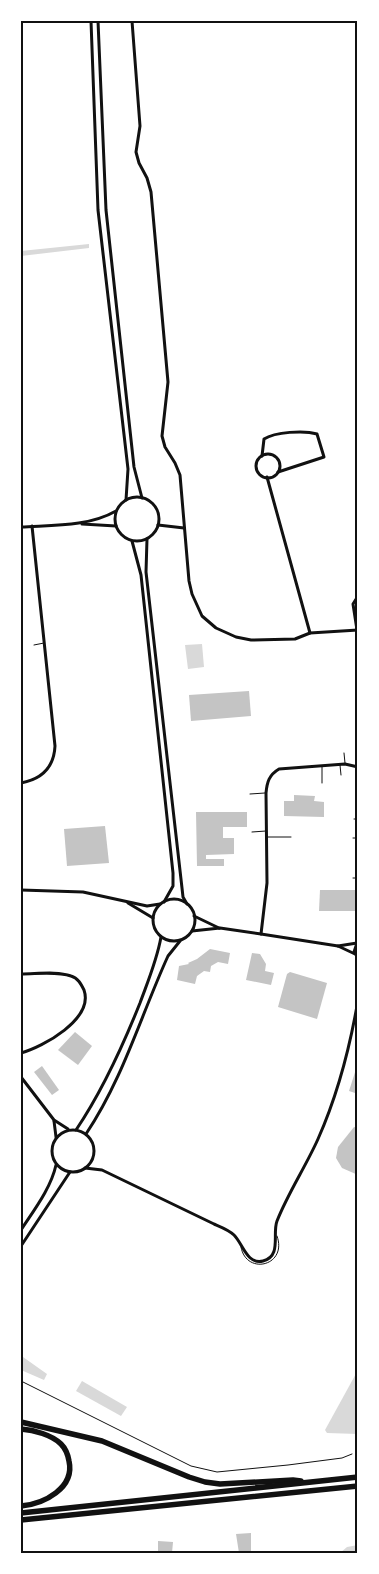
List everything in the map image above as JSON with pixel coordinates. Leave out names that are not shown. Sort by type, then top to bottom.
[{"type":"highway","points":[[21,1422],[102,1441],[205,1482],[220,1484],[293,1480],[306,1483]]},
{"type":"highway","points":[[21,1429],[52,1437],[62,1445],[68,1456],[70,1468],[68,1479],[61,1489],[48,1498],[30,1506],[21,1506]]},
{"type":"highway","points":[[21,1513],[358,1477]]},
{"type":"highway","points":[[21,1520],[358,1486]]},
{"type":"street","points":[[91,21],[98,210],[128,469],[126,500]]},
{"type":"street","points":[[98,21],[106,210],[134,467],[142,498]]},
{"type":"street","points":[[132,21],[140,126],[136,152],[151,192],[168,382],[162,436],[165,447],[178,469],[192,594],[202,616],[212,625],[226,633],[251,640],[295,639],[310,633],[357,630],[352,604],[358,596]]},
{"type":"street","points":[[262,456],[264,439],[270,435],[310,432],[317,434],[324,457],[267,477],[260,474],[256,467],[258,460],[262,456],[269,454],[276,458],[279,464],[278,472]]},
{"type":"street","points":[[267,477],[310,633]]},
{"type":"street","points":[[133,497],[142,498],[148,500],[156,508],[159,520],[158,525],[147,539],[142,541],[132,540],[122,536],[116,526],[115,518],[117,511],[126,500],[133,497]]},
{"type":"street","points":[[21,527],[77,523],[100,519],[117,511]]},
{"type":"street","points":[[77,523],[116,526]]},
{"type":"street","points":[[158,525],[184,528]]},
{"type":"street","points":[[21,783],[34,780],[43,775],[50,766],[55,746],[32,526]]},
{"type":"street","points":[[86,1134],[98,1117],[121,1070],[168,956],[180,941],[189,935],[194,926],[194,916],[183,897],[146,572],[147,539]]},
{"type":"street","points":[[132,540],[141,575],[173,873],[173,886],[154,913],[153,926],[161,937],[173,942],[180,941]]},
{"type":"street","points":[[261,934],[267,883],[266,793],[268,780],[279,769],[340,764],[358,767]]},
{"type":"street","points":[[21,890],[83,892],[147,906],[176,899],[188,904]]},
{"type":"street","points":[[125,901],[153,918]]},
{"type":"street","points":[[194,916],[220,928]]},
{"type":"street","points":[[192,931],[220,928],[338,946],[357,943]]},
{"type":"street","points":[[76,1130],[96,1101],[124,1044],[152,971],[161,937]]},
{"type":"street","points":[[356,956],[354,948],[357,943]]},
{"type":"street","points":[[338,946],[356,956]]},
{"type":"street","points":[[21,974],[73,976],[82,985],[85,1001],[80,1012],[70,1025],[58,1036],[44,1045],[21,1053]]},
{"type":"street","points":[[85,1168],[102,1170],[232,1233],[252,1259],[258,1261],[266,1260],[274,1253],[276,1247],[275,1227],[312,1152],[343,1073],[353,1032],[358,1000]]},
{"type":"street","points":[[21,1077],[54,1120],[69,1130]]},
{"type":"street","points":[[54,1120],[56,1137],[51,1151],[58,1167],[73,1173],[89,1165],[93,1158],[94,1149],[92,1141],[86,1134],[76,1130],[69,1130],[63,1131],[56,1137]]},
{"type":"street","points":[[21,1230],[54,1174],[56,1164]]},
{"type":"street","points":[[21,1246],[70,1172]]},
{"type":"lane","points":[[34,645],[44,643]]},
{"type":"lane","points":[[344,753],[345,764]]},
{"type":"lane","points":[[340,764],[341,775]]},
{"type":"lane","points":[[322,766],[322,783]]},
{"type":"lane","points":[[250,794],[266,793]]},
{"type":"lane","points":[[252,832],[267,831]]},
{"type":"lane","points":[[267,837],[291,838]]},
{"type":"lane","points":[[353,838],[358,838]]},
{"type":"lane","points":[[353,878],[358,878]]},
{"type":"path","points":[[21,1381],[191,1466],[217,1472],[342,1458],[352,1454]]},
{"type":"shaded area","points":[[89,244],[89,248],[21,256],[21,251]]},
{"type":"shaded area","points":[[202,644],[204,667],[188,669],[185,645]]},
{"type":"shaded area","points":[[23,1357],[47,1374],[44,1380],[21,1370],[21,1358]]},
{"type":"shaded area","points":[[358,1370],[358,1434],[327,1433],[325,1430]]},
{"type":"shaded area","points":[[82,1381],[127,1407],[121,1416],[76,1391]]},
{"type":"shaded area","points":[[358,1545],[358,1553],[340,1553],[347,1547]]},
{"type":"building","points":[[249,691],[251,716],[191,721],[189,695]]},
{"type":"building","points":[[294,795],[315,796],[314,801],[324,802],[324,817],[284,816],[284,801],[294,801]]},
{"type":"building","points":[[196,812],[247,812],[247,827],[223,827],[223,838],[234,838],[234,854],[206,855],[206,859],[224,859],[224,866],[197,866]]},
{"type":"building","points":[[105,826],[109,863],[67,866],[64,829]]},
{"type":"building","points":[[320,890],[355,890],[355,911],[319,911]]},
{"type":"building","points":[[210,949],[230,953],[228,964],[218,962],[211,966],[210,972],[204,971],[197,976],[195,984],[177,980],[179,966],[189,964]]},
{"type":"building","points":[[252,953],[260,954],[266,964],[265,971],[274,973],[271,985],[246,980]]},
{"type":"building","points":[[290,972],[327,983],[317,1019],[278,1007],[287,974]]},
{"type":"building","points":[[75,1032],[92,1046],[78,1065],[58,1050]]},
{"type":"building","points":[[42,1066],[59,1090],[52,1095],[34,1072]]},
{"type":"building","points":[[358,1066],[358,1094],[349,1091]]},
{"type":"building","points":[[354,1127],[358,1128],[358,1175],[342,1168],[336,1158],[338,1147]]},
{"type":"building","points":[[251,1533],[251,1553],[239,1553],[236,1534]]},
{"type":"building","points":[[158,1541],[173,1542],[172,1553],[158,1553]]}]
